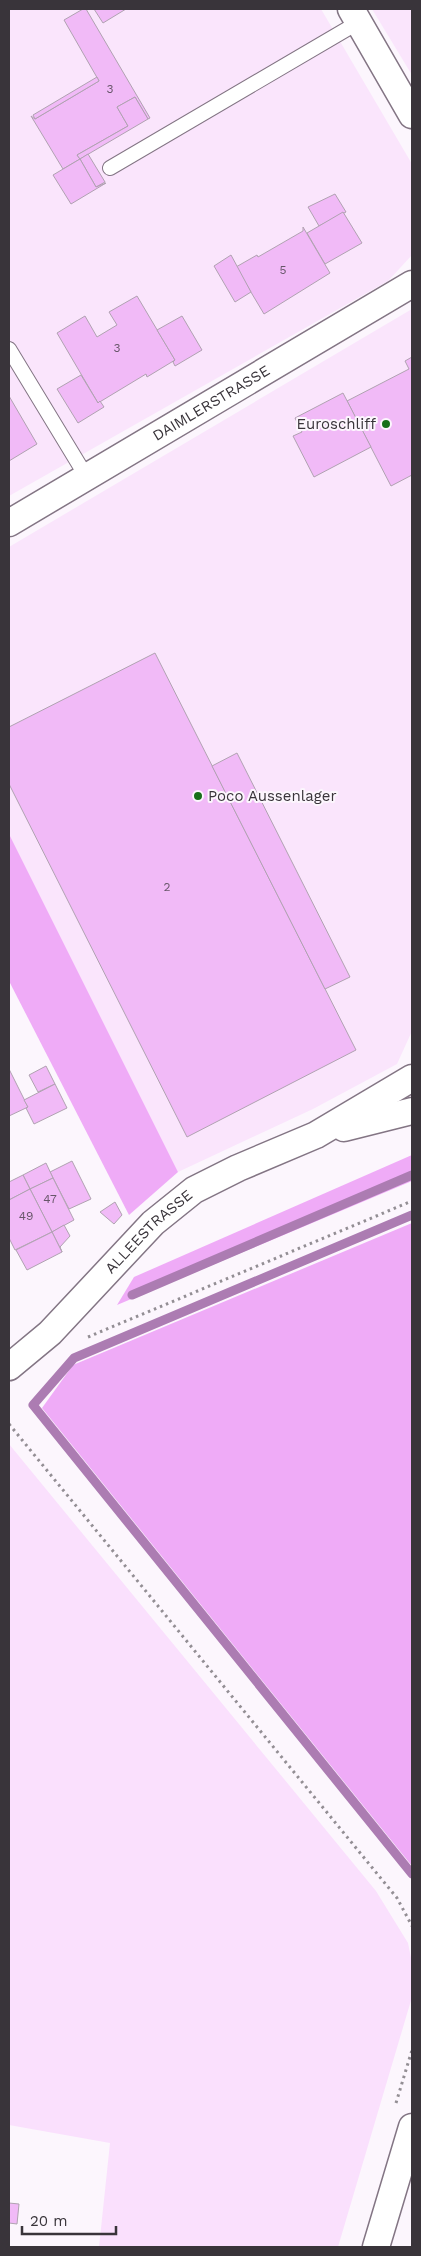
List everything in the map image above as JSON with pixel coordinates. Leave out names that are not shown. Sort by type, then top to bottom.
[{"type":"street","points":[[355,15],[412,115]]},
{"type":"street","name":"DAIMLERSTRASSE","points":[[9,523],[412,284]]},
{"type":"street","name":"ALLEESTRASSE","points":[[10,1362],[50,1333],[153,1224],[194,1190],[238,1168],[316,1135],[412,1078]]},
{"type":"street","name":"ALLEESTRASSE","points":[[316,1135],[412,1111]]},
{"type":"street","points":[[376,2247],[412,2127]]},
{"type":"lane","points":[[110,168],[355,15]]},
{"type":"lane","points":[[9,349],[86,476]]},
{"type":"path","points":[[79,1341],[412,1201]]},
{"type":"path","points":[[9,1424],[397,1898],[412,1926]]},
{"type":"shaded area","points":[[9,9],[321,9],[412,164],[412,255],[388,281],[9,496]]},
{"type":"shaded area","points":[[372,9],[412,9],[412,75]]},
{"type":"shaded area","points":[[412,309],[412,1031],[397,1064],[313,1109],[178,1172],[9,834],[9,547]]},
{"type":"shaded area","points":[[9,834],[178,1172],[129,1215],[9,981]]},
{"type":"shaded area","points":[[412,1155],[412,1181],[117,1305],[134,1277]]},
{"type":"shaded area","points":[[412,1223],[412,1866],[42,1408],[73,1365]]},
{"type":"shaded area","points":[[9,1444],[376,1891],[408,1943],[412,1963],[412,1997],[338,2247],[99,2247],[110,2143],[9,2125]]},
{"type":"building","points":[[86,9],[150,118],[148,119],[135,97],[117,107],[128,126],[77,155],[80,159],[63,169],[31,116],[35,119],[99,81],[64,20]]},
{"type":"building","points":[[94,9],[126,9],[103,23]]},
{"type":"building","points":[[97,77],[99,81],[35,119],[33,115]]},
{"type":"building","points":[[135,97],[148,119],[80,159],[77,155],[128,126],[117,107]]},
{"type":"building","points":[[88,154],[105,182],[96,187],[80,159]]},
{"type":"building","points":[[80,159],[96,187],[106,183],[71,204],[53,175]]},
{"type":"building","points":[[335,194],[346,212],[319,226],[308,207]]},
{"type":"building","points":[[343,212],[362,243],[325,264],[307,233]]},
{"type":"building","points":[[303,227],[330,273],[264,314],[236,267],[257,255],[258,257],[303,231]]},
{"type":"building","points":[[231,255],[251,292],[235,302],[214,266]]},
{"type":"building","points":[[137,296],[175,360],[147,377],[146,374],[98,403],[57,333],[85,316],[97,337],[117,325],[109,312]]},
{"type":"building","points":[[182,316],[202,350],[175,366],[173,362],[175,360],[157,330]]},
{"type":"building","name":"Euroschliff","points":[[412,357],[412,475],[391,486],[347,401],[409,369],[405,361]]},
{"type":"building","points":[[81,375],[98,403],[100,401],[104,407],[78,423],[57,389]]},
{"type":"building","points":[[343,393],[371,447],[314,477],[293,436],[302,432],[295,418]]},
{"type":"building","points":[[9,396],[37,444],[9,461]]},
{"type":"building","points":[[155,653],[356,1050],[187,1137],[9,784],[9,727]]},
{"type":"building","points":[[237,753],[350,977],[325,989],[212,766]]},
{"type":"building","points":[[46,1066],[55,1084],[38,1092],[29,1075]]},
{"type":"building","points":[[9,1069],[28,1107],[9,1116]]},
{"type":"building","points":[[55,1084],[67,1108],[34,1124],[24,1100]]},
{"type":"building","points":[[72,1161],[91,1199],[69,1209],[50,1172]]},
{"type":"building","points":[[46,1163],[53,1178],[30,1189],[23,1175]]},
{"type":"building","points":[[23,1175],[30,1189],[9,1200],[9,1182]]},
{"type":"building","points":[[53,1178],[74,1220],[52,1232],[30,1189]]},
{"type":"building","points":[[30,1189],[52,1232],[15,1250],[9,1238],[9,1200]]},
{"type":"building","points":[[115,1202],[122,1215],[114,1224],[100,1212]]},
{"type":"building","points":[[64,1225],[70,1236],[60,1247],[62,1252],[52,1232]]},
{"type":"building","points":[[52,1232],[62,1252],[27,1270],[16,1250]]},
{"type":"building","points":[[9,2203],[19,2204],[17,2224],[9,2223]]},
{"type":"waterway","points":[[132,1295],[412,1175]]},
{"type":"waterway","points":[[412,1215],[74,1358],[33,1405],[412,1874]]},
{"type":"place","name":"Euroschliff","points":[[386,424]]},
{"type":"place","name":"Poco Aussenlager","points":[[198,796]]}]
